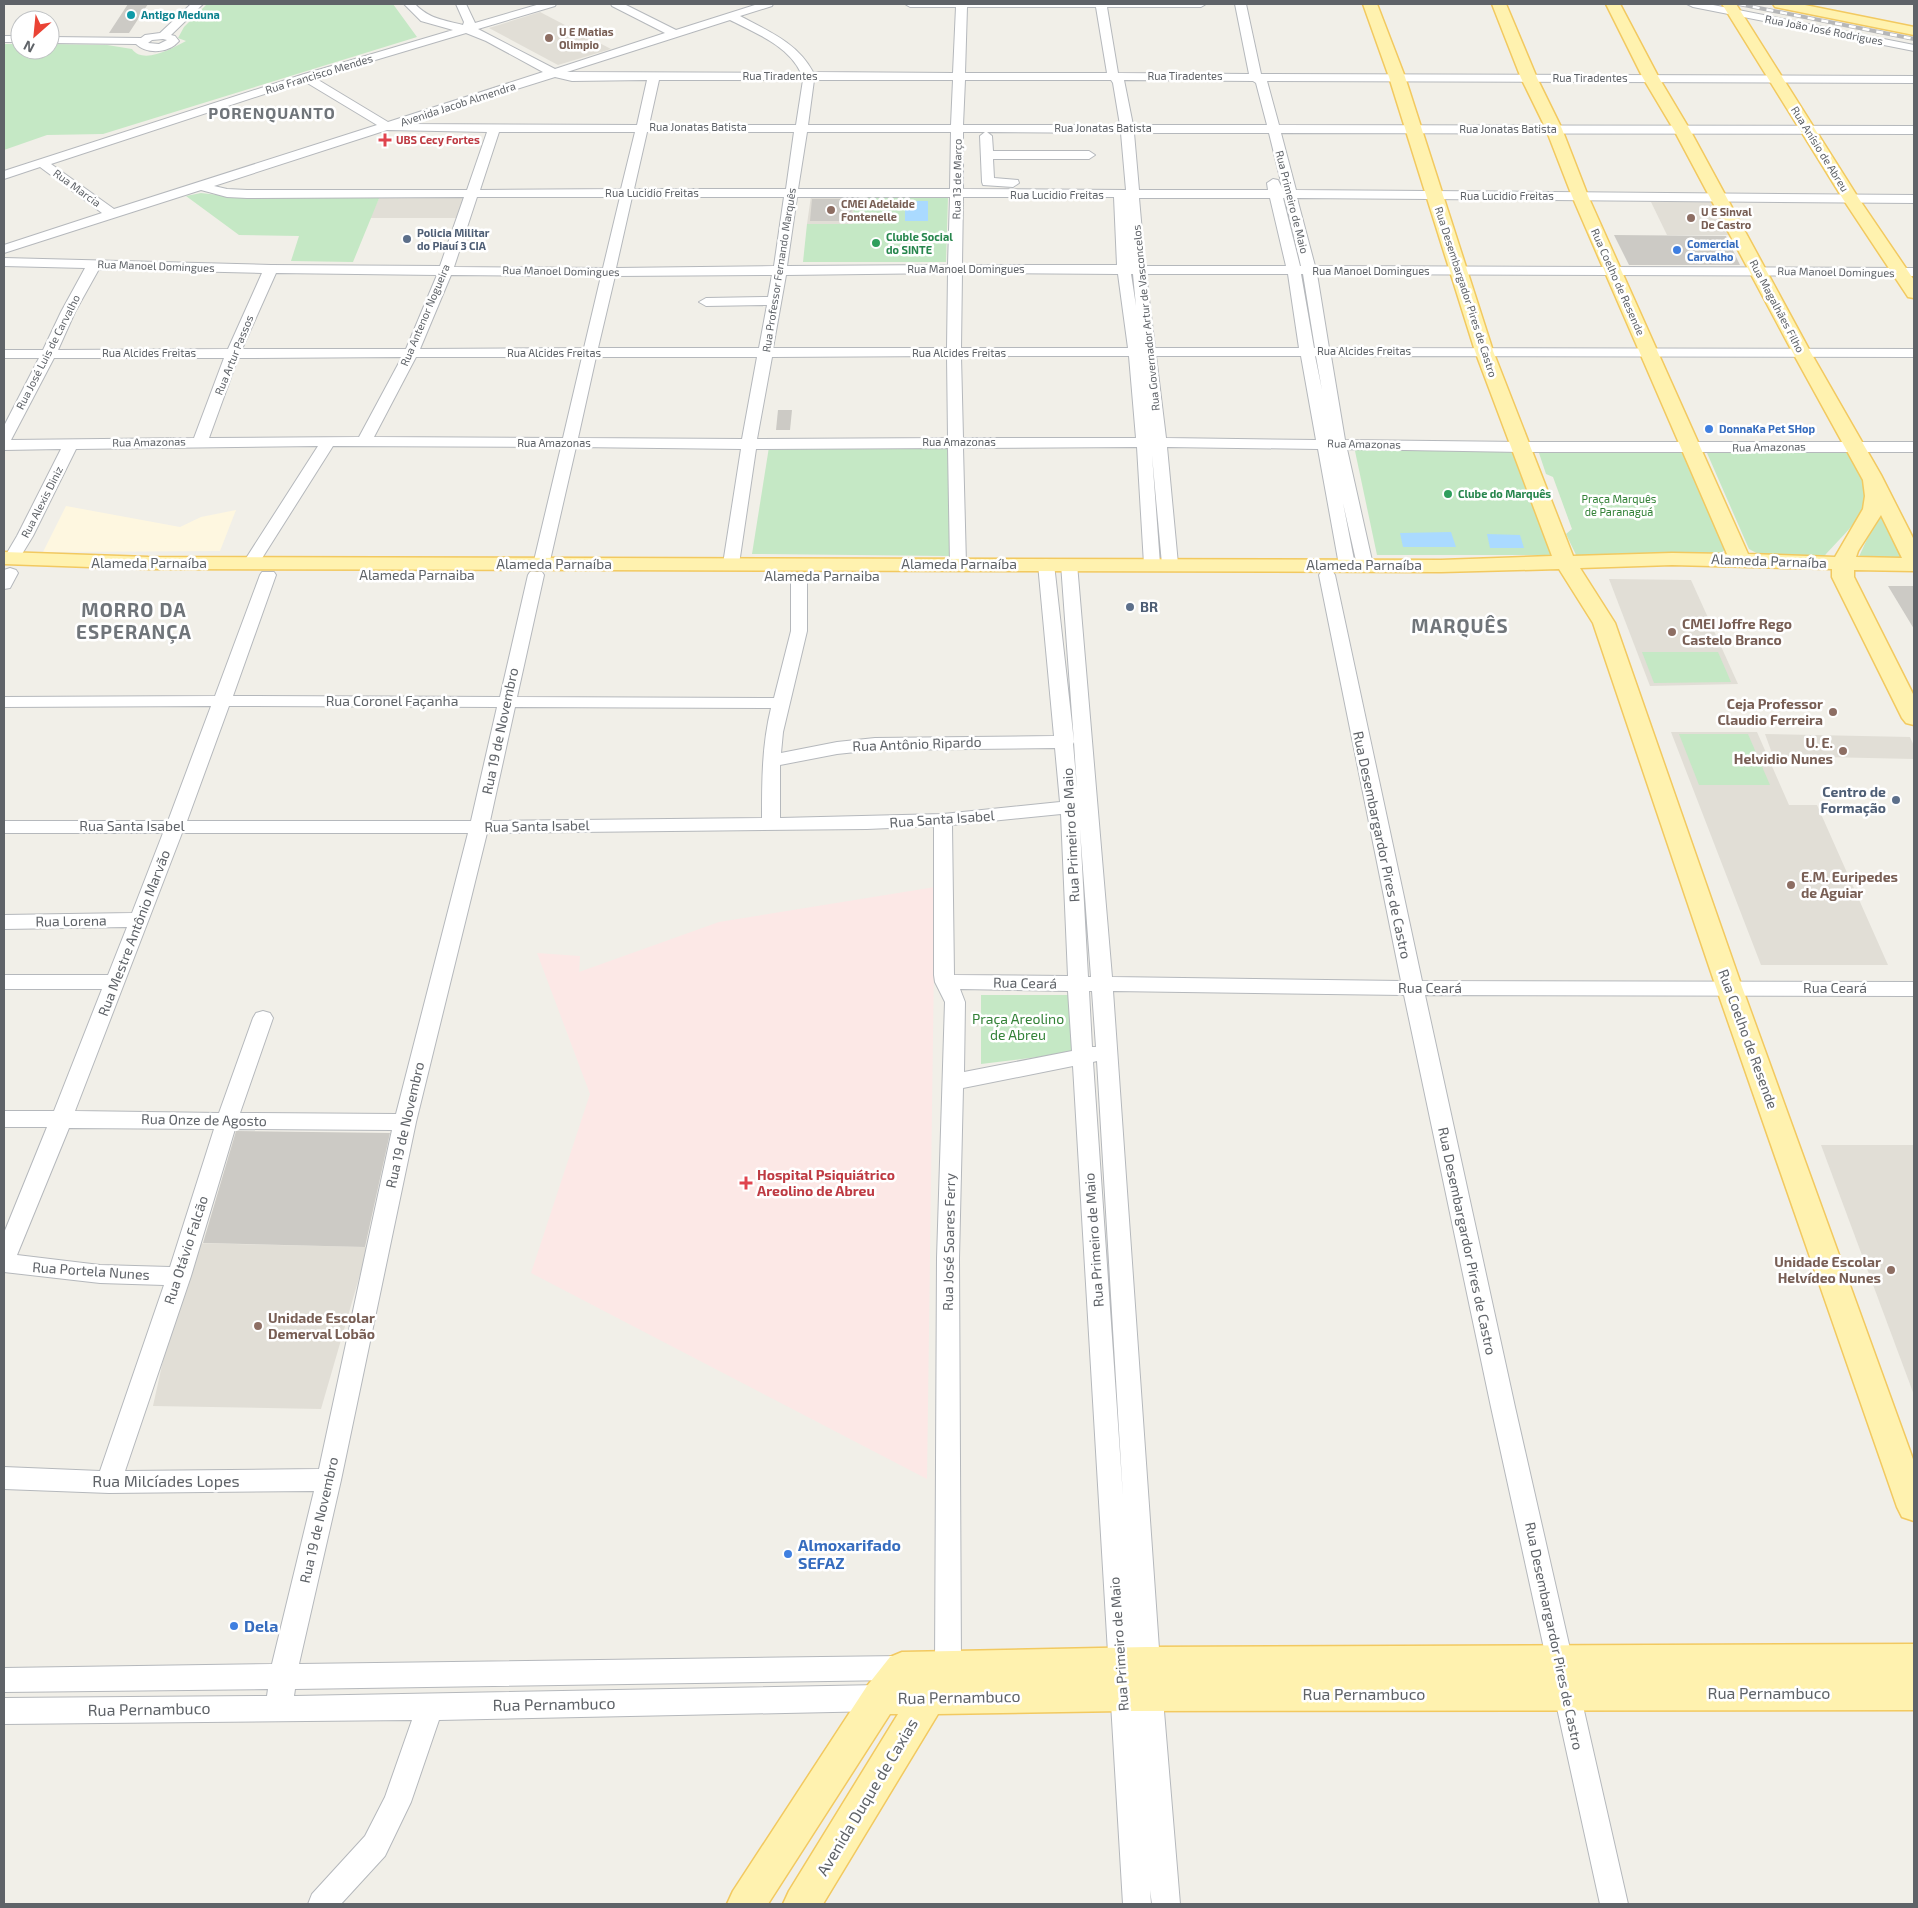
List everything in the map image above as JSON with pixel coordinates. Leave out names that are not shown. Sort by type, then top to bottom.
[{"type":"main road","name":"Rua Desembargador Pires de Castro","points":[[1370,4],[1397,77],[1484,351],[1569,569]]},
{"type":"main road","name":"Rua Coelho de Resende","points":[[1499,4],[1529,78],[1554,129],[1580,196],[1740,560]]},
{"type":"main road","name":"Rua Magalhães Filho","points":[[1613,4],[1651,78],[1682,130],[1802,353],[1871,475],[1914,560]]},
{"type":"main road","points":[[1780,4],[1914,31]]},
{"type":"main road","points":[[1811,4],[1914,25]]},
{"type":"main road","name":"Rua Anísio de Abreu","points":[[1731,8],[1777,78],[1851,199],[1907,272],[1914,293]]},
{"type":"main road","name":"Rua Magalhães Filho","points":[[1842,571],[1846,552],[1871,516],[1876,490],[1871,475]]},
{"type":"main road","name":"Alameda Parnaíba","points":[[1070,570],[1327,575],[1569,569],[1672,558],[1740,560],[1914,577]]},
{"type":"main road","name":"Alameda Parnaíba","points":[[539,570],[731,564],[958,564],[1047,570]]},
{"type":"main road","name":"Alameda Parnaíba","points":[[1070,570],[1161,564],[1842,571],[1914,565]]},
{"type":"main road","name":"Rua Coelho de Resende","points":[[1569,569],[1604,623],[1729,987],[1914,1507]]},
{"type":"main road","name":"Alameda Parnaiba","points":[[6,570],[539,570],[799,576],[1070,570]]},
{"type":"main road","points":[[1842,571],[1914,718]]},
{"type":"main road","name":"Rua Pernambuco","points":[[902,1668],[948,1667],[1135,1679],[1562,1676],[1914,1660]]},
{"type":"main road","points":[[746,1904],[880,1698],[902,1668]]},
{"type":"main road","name":"Rua Pernambuco","points":[[1562,1676],[1914,1693]]},
{"type":"main road","name":"Rua Pernambuco","points":[[880,1698],[928,1697],[1135,1679]]},
{"type":"main road","name":"Avenida Duque de Caxias","points":[[802,1904],[928,1697]]},
{"type":"street","points":[[60,40],[142,41],[142,45],[153,48],[163,46],[173,41],[171,38],[163,36],[197,4]]},
{"type":"street","points":[[409,4],[424,19],[447,26],[467,29],[470,22],[461,4]]},
{"type":"street","name":"Rua Francisco Mendes","points":[[4,175],[305,77],[551,4]]},
{"type":"street","points":[[616,4],[675,34]]},
{"type":"street","name":"Avenida Jacob Almendra","points":[[4,249],[768,4]]},
{"type":"street","points":[[910,4],[1201,4]]},
{"type":"street","name":"Rua 13 de Março","points":[[958,564],[954,353],[957,129],[962,4]]},
{"type":"street","name":"Rua Governador Artur de Vasconcelos","points":[[1101,4],[1114,76],[1109,81],[1120,128],[1124,191],[1124,269],[1143,351]]},
{"type":"street","name":"Rua Primeiro de Maio","points":[[1240,4],[1256,77],[1252,82],[1290,195],[1309,270],[1323,351],[1338,519],[1356,565]]},
{"type":"street","name":"Rua João José Rodrigues","points":[[1693,4],[1731,8],[1914,48]]},
{"type":"street","points":[[731,16],[783,45],[806,66],[809,76]]},
{"type":"street","name":"Rua Tiradentes","points":[[467,29],[479,33],[554,73],[572,77],[1114,76],[1914,79]]},
{"type":"street","name":"Rua 19 de Novembro","points":[[280,1707],[282,1677],[329,1480],[405,1122],[479,826],[506,702],[570,443],[589,353],[654,76]]},
{"type":"street","name":"Rua Professor Fernando Marquês","points":[[731,564],[749,444],[767,352],[809,76]]},
{"type":"street","points":[[305,77],[388,127]]},
{"type":"street","name":"Rua Jonatas Batista","points":[[388,127],[1914,130]]},
{"type":"street","name":"Rua Antenor Nogueira","points":[[364,442],[411,353],[446,270],[495,127]]},
{"type":"street","name":"Rua Primeiro de Maio","points":[[1268,128],[1275,195],[1294,270],[1307,351],[1331,444],[1354,520],[1356,565]]},
{"type":"street","points":[[986,136],[988,182],[1124,191]]},
{"type":"street","points":[[987,155],[1089,155]]},
{"type":"street","name":"Rua Marcia","points":[[42,163],[112,214]]},
{"type":"street","name":"Rua Lucidio Freitas","points":[[200,186],[227,193],[246,194],[956,194],[1124,191],[1275,195],[1914,199]]},
{"type":"street","name":"Rua Governador Artur de Vasconcelos","points":[[1124,191],[1140,269],[1143,351],[1161,564]]},
{"type":"street","points":[[1281,219],[1297,219]]},
{"type":"street","name":"Rua Manoel Domingues","points":[[4,260],[18,263],[271,269],[609,272],[1140,269],[1907,272]]},
{"type":"street","name":"Rua José Luis de Carvalho","points":[[4,440],[94,264]]},
{"type":"street","name":"Rua Artur Passos","points":[[200,442],[233,353],[271,269]]},
{"type":"street","points":[[706,302],[775,301]]},
{"type":"street","name":"Rua Alcides Freitas","points":[[4,354],[954,353],[1143,351],[1914,353]]},
{"type":"street","name":"Rua Amazonas","points":[[4,445],[328,441],[749,444],[1152,442],[1521,447],[1914,447]]},
{"type":"street","name":"Rua Mestre Antônio Marvão","points":[[4,1262],[176,826],[223,701],[259,569],[328,441]]},
{"type":"street","name":"Rua Alexis Diniz","points":[[6,570],[71,444]]},
{"type":"street","points":[[1338,519],[1354,520]]},
{"type":"street","name":"Rua Primeiro de Maio","points":[[1047,570],[1065,742],[1082,1058],[1135,1679],[1166,1904]]},
{"type":"street","name":"Rua Primeiro de Maio","points":[[1070,570],[1106,1051],[1135,1679],[1137,1904]]},
{"type":"street","name":"Rua Desembargardor Pires de Castro","points":[[1327,575],[1412,988],[1562,1676],[1614,1904]]},
{"type":"street","points":[[771,824],[771,761],[774,732],[799,631],[799,576]]},
{"type":"street","name":"Rua Coronel Façanha","points":[[4,702],[780,703]]},
{"type":"street","name":"Rua Antônio Ripardo","points":[[771,761],[837,748],[883,743],[1065,742]]},
{"type":"street","name":"Rua Santa Isabel","points":[[4,826],[771,824],[943,820],[1070,808]]},
{"type":"street","name":"Rua José Soares Ferry","points":[[943,820],[943,969],[945,982],[954,995],[955,1002],[948,1258],[948,1667]]},
{"type":"street","name":"Rua Lorena","points":[[4,922],[138,920]]},
{"type":"street","points":[[4,982],[114,982]]},
{"type":"street","name":"Rua Ceará","points":[[945,982],[1412,988],[1729,987],[1914,989]]},
{"type":"street","name":"Rua Otávio Falcão","points":[[108,1482],[178,1276],[227,1120],[263,1018]]},
{"type":"street","points":[[954,1082],[1082,1058],[1106,1051]]},
{"type":"street","name":"Rua Onze de Agosto","points":[[4,1119],[405,1122]]},
{"type":"street","name":"Rua Portela Nunes","points":[[4,1262],[91,1273],[178,1276]]},
{"type":"street","name":"Rua Milcíades Lopes","points":[[4,1478],[108,1482],[329,1480]]},
{"type":"street","points":[[902,1668],[928,1697]]},
{"type":"street","name":"Rua Pernambuco","points":[[4,1680],[902,1668]]},
{"type":"street","name":"Rua Pernambuco","points":[[4,1710],[430,1707],[880,1698]]},
{"type":"street","points":[[322,1904],[375,1846],[398,1802],[430,1707]]},
{"type":"shaded area","name":"U E Matias Olimpio","points":[[540,12],[611,49],[558,65],[489,28]]},
{"type":"shaded area","points":[[380,196],[467,196],[459,218],[370,218]]},
{"type":"shaded area","name":"CMEI Adelaide Fontenelle","points":[[811,196],[854,196],[853,224],[807,224]]},
{"type":"shaded area","name":"U E Sinval De Castro","points":[[1651,202],[1713,202],[1730,235],[1667,235]]},
{"type":"shaded area","points":[[66,506],[180,527],[201,517],[236,510],[220,551],[43,552]]},
{"type":"shaded area","name":"CMEI Joffre Rego Castelo Branco","points":[[1609,579],[1691,580],[1738,684],[1650,686]]},
{"type":"shaded area","name":"E.M. Euripedes de Aguiar","points":[[1671,732],[1757,732],[1789,805],[1817,805],[1888,965],[1761,965]]},
{"type":"shaded area","name":"U. E. Helvidio Nunes","points":[[1765,734],[1910,737],[1914,746],[1914,759],[1773,756]]},
{"type":"shaded area","name":"Hospital Psiquiátrico Areolino de Abreu","points":[[935,887],[927,1479],[531,1273],[590,1094],[537,953],[580,956],[579,972],[719,922]]},
{"type":"shaded area","name":"Unidade Escolar Helvídeo Nunes","points":[[1821,1145],[1914,1145],[1914,1395]]},
{"type":"shaded area","name":"Unidade Escolar Demerval Lobão","points":[[189,1243],[368,1247],[321,1409],[153,1406]]},
{"type":"green space","points":[[207,4],[393,4],[417,37],[103,134],[47,135],[4,150],[4,44],[10,44],[10,60],[60,60],[60,44],[107,45],[132,49],[137,54],[150,55],[166,51],[186,41],[178,38],[184,27]]},
{"type":"green space","points":[[201,193],[218,195],[380,196],[353,262],[291,261],[299,236],[239,235],[186,196]]},
{"type":"green space","name":"Cluble Social do SINTE","points":[[854,196],[948,197],[946,262],[803,262],[807,224],[853,224]]},
{"type":"green space","points":[[951,445],[949,556],[752,554],[769,447]]},
{"type":"green space","name":"Clube do Marquês","points":[[1356,449],[1516,451],[1555,555],[1377,555]]},
{"type":"green space","points":[[1849,452],[1866,484],[1867,495],[1865,505],[1853,524],[1822,559],[1762,556],[1749,549],[1707,453]]},
{"type":"green space","name":"Praça Marquês de Paranaguá","points":[[1539,453],[1687,453],[1726,549],[1718,555],[1578,559],[1566,534],[1572,529],[1553,477],[1546,474]]},
{"type":"green space","points":[[1882,515],[1907,562],[1857,561],[1868,537]]},
{"type":"green space","points":[[1642,652],[1718,652],[1731,682],[1654,683]]},
{"type":"green space","points":[[1679,734],[1748,734],[1770,785],[1699,785]]},
{"type":"green space","name":"Praça Areolino de Abreu","points":[[981,995],[1078,995],[1078,1052],[981,1064]]},
{"type":"water","points":[[905,201],[928,201],[928,221],[905,221]]},
{"type":"water","points":[[1451,532],[1456,547],[1403,547],[1400,533]]},
{"type":"water","points":[[1487,534],[1520,535],[1524,548],[1490,548]]},
{"type":"building","points":[[128,4],[148,4],[129,33],[109,33]]},
{"type":"building","name":"CMEI Adelaide Fontenelle","points":[[812,199],[852,199],[851,221],[810,221]]},
{"type":"building","name":"Comercial Carvalho","points":[[1614,235],[1726,236],[1740,265],[1629,265]]},
{"type":"building","points":[[778,410],[792,410],[790,430],[776,430]]},
{"type":"building","points":[[1888,586],[1914,586],[1914,629]]},
{"type":"building","points":[[236,1131],[390,1133],[365,1247],[203,1243]]},
{"type":"railway","points":[[1739,4],[1914,39]]},
{"type":"place","name":"Antigo Meduna","points":[[131,15]]},
{"type":"place","name":"U E Matias Olimpio","points":[[549,38]]},
{"type":"place","name":"UBS Cecy Fortes","points":[[385,140]]},
{"type":"place","name":"CMEI Adelaide Fontenelle","points":[[831,210]]},
{"type":"place","name":"U E Sinval De Castro","points":[[1691,218]]},
{"type":"place","name":"Policia Militar do Piauí 3 CIA","points":[[407,239]]},
{"type":"place","name":"Cluble Social do SINTE","points":[[876,243]]},
{"type":"place","name":"Comercial Carvalho","points":[[1677,250]]},
{"type":"place","name":"DonnaKa Pet SHop","points":[[1709,429]]},
{"type":"place","name":"Clube do Marquês","points":[[1448,494]]},
{"type":"place","name":"BR","points":[[1130,607]]},
{"type":"place","name":"CMEI Joffre Rego Castelo Branco","points":[[1672,632]]},
{"type":"place","name":"Ceja Professor Claudio Ferreira","points":[[1833,712]]},
{"type":"place","name":"U. E. Helvidio Nunes","points":[[1843,751]]},
{"type":"place","name":"Centro de Formação","points":[[1896,800]]},
{"type":"place","name":"E.M. Euripedes de Aguiar","points":[[1791,885]]},
{"type":"place","name":"Hospital Psiquiátrico Areolino de Abreu","points":[[746,1183]]},
{"type":"place","name":"Unidade Escolar Helvídeo Nunes","points":[[1891,1270]]},
{"type":"place","name":"Unidade Escolar Demerval Lobão","points":[[258,1326]]},
{"type":"place","name":"Almoxarifado SEFAZ","points":[[788,1554]]},
{"type":"place","name":"Dela","points":[[234,1626]]},
{"type":"district","name":"PORENQUANTO","points":[[272,113]]},
{"type":"district","name":"MORRO DA ESPERANÇA","points":[[134,621]]},
{"type":"district","name":"MARQUÊS","points":[[1460,626]]}]
